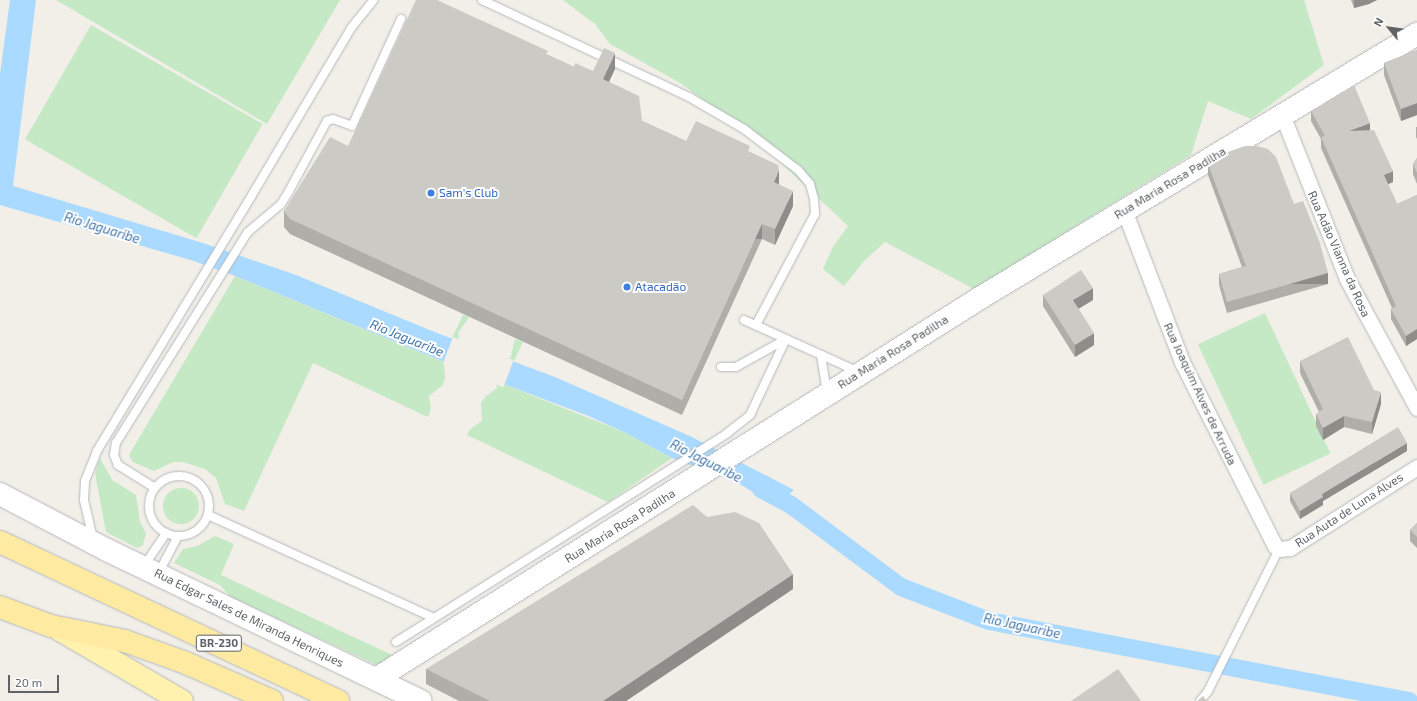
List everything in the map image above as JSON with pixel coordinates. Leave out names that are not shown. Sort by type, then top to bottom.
[{"type":"highway","name":"BR-230","points":[[0,542],[338,701]]},
{"type":"highway","name":"BR-230","points":[[2,608],[51,626],[125,641],[186,663],[272,701]]},
{"type":"main road","name":"Rua Maria Rosa Padilha","points":[[376,679],[736,454],[860,372],[1124,210],[1283,117],[1417,34]]},
{"type":"main road","name":"Rua Edgar Sales de Miranda Henriques","points":[[0,494],[151,571],[421,701]]},
{"type":"main road","points":[[51,626],[182,701]]},
{"type":"street","name":"Rua Adão Vianna da Rosa","points":[[1283,117],[1347,279],[1417,408]]},
{"type":"street","name":"Rua Joaquim Alves de Arruda","points":[[1124,210],[1182,362],[1272,542],[1279,549]]},
{"type":"street","name":"Rua Auta de Luna Alves","points":[[1279,549],[1290,548],[1417,467]]},
{"type":"lane","points":[[85,538],[84,500],[89,467],[351,28],[374,0]]},
{"type":"lane","points":[[482,0],[689,97],[744,129],[798,170],[810,184],[814,199],[815,214],[756,325]]},
{"type":"lane","points":[[155,488],[118,465],[114,449],[222,276],[238,247],[252,227],[270,214],[289,192],[327,121],[333,119],[352,126],[401,19]]},
{"type":"lane","points":[[744,320],[860,372]]},
{"type":"lane","points":[[721,367],[736,367],[786,339]]},
{"type":"lane","points":[[396,642],[598,513],[680,464],[726,434],[750,415],[786,339]]},
{"type":"lane","points":[[821,355],[827,393]]},
{"type":"lane","points":[[175,476],[187,476],[198,482],[206,491],[209,503],[208,515],[196,530],[178,536],[166,533],[156,525],[150,513],[149,500],[155,488],[164,480],[175,476]]},
{"type":"lane","points":[[208,515],[434,618]]},
{"type":"lane","points":[[151,571],[166,533]]},
{"type":"lane","points":[[151,571],[178,536]]},
{"type":"lane","points":[[1200,701],[1208,691],[1279,549]]},
{"type":"green space","points":[[56,0],[340,0],[267,124]]},
{"type":"green space","points":[[563,0],[1304,0],[1324,65],[1251,119],[1208,101],[1191,155],[974,289],[885,242],[865,260],[844,286],[823,269],[833,247],[848,226],[747,131],[680,83],[610,44],[595,24]]},
{"type":"green space","points":[[91,25],[262,124],[196,238],[25,139]]},
{"type":"green space","points":[[235,276],[441,361],[463,315],[469,317],[458,333],[460,344],[444,364],[445,378],[443,385],[429,396],[431,408],[428,417],[313,363],[244,511],[225,504],[216,478],[205,469],[183,462],[173,462],[154,471],[133,462],[129,455]]},
{"type":"green space","points":[[1265,313],[1331,453],[1263,485],[1198,344]]},
{"type":"green space","points":[[515,339],[523,342],[503,384],[624,432],[672,458],[608,502],[467,435],[470,429],[482,421],[481,403],[485,397],[497,388],[495,376],[511,356]]},
{"type":"green space","points":[[100,458],[112,480],[136,495],[140,522],[146,533],[143,545],[137,548],[106,532],[95,473]]},
{"type":"green space","points":[[185,488],[194,493],[198,499],[198,513],[194,519],[185,524],[177,524],[168,519],[164,513],[163,502],[168,493],[174,489]]},
{"type":"green space","points":[[215,536],[234,544],[221,575],[392,655],[379,666],[231,597],[220,585],[174,563],[183,549],[197,546]]},
{"type":"water","points":[[10,0],[36,0],[13,186],[203,243],[296,275],[437,333],[555,377],[692,437],[794,490],[776,506],[738,483],[672,458],[624,432],[586,415],[442,361],[235,276],[194,261],[0,205],[0,74]]},
{"type":"pier","points":[[453,337],[514,360],[503,387],[443,364]]},
{"type":"building","points":[[416,0],[437,0],[548,51],[546,54],[574,67],[575,63],[593,71],[604,48],[615,53],[603,79],[639,96],[642,121],[686,141],[696,121],[750,146],[748,151],[778,165],[779,170],[774,182],[793,191],[775,229],[762,224],[682,400],[290,219],[284,211],[330,137],[348,146]]},
{"type":"building","points":[[1417,50],[1417,103],[1401,109],[1384,63]]},
{"type":"building","points":[[1354,85],[1370,123],[1349,131],[1374,130],[1393,171],[1384,175],[1397,204],[1417,195],[1417,329],[1406,336],[1391,309],[1396,306],[1321,137],[1325,136],[1311,111]]},
{"type":"building","points":[[1245,146],[1257,146],[1268,149],[1276,157],[1294,204],[1303,201],[1320,243],[1328,273],[1227,302],[1219,274],[1246,266],[1208,164],[1228,152]]},
{"type":"building","points":[[1417,158],[1417,173],[1413,164]]},
{"type":"building","points":[[1081,270],[1093,288],[1073,300],[1094,333],[1075,345],[1043,295]]},
{"type":"building","points":[[1348,337],[1374,390],[1381,392],[1372,422],[1344,416],[1323,428],[1316,414],[1323,409],[1300,361]]},
{"type":"building","points":[[1398,427],[1407,443],[1322,494],[1323,497],[1300,511],[1290,493]]},
{"type":"building","points":[[693,505],[707,517],[735,512],[759,523],[793,574],[603,701],[490,701],[426,669]]},
{"type":"building","points":[[1417,523],[1417,537],[1410,530]]},
{"type":"building","points":[[1118,669],[1141,701],[1071,701]]},
{"type":"building","points":[[1203,696],[1207,701],[1197,701]]},
{"type":"waterway","name":"Rio Jaguaribe","points":[[761,489],[791,505],[901,587],[989,621],[1409,701]]},
{"type":"place","name":"Sam's Club","points":[[431,193]]},
{"type":"place","name":"Atacadão","points":[[627,287]]}]
